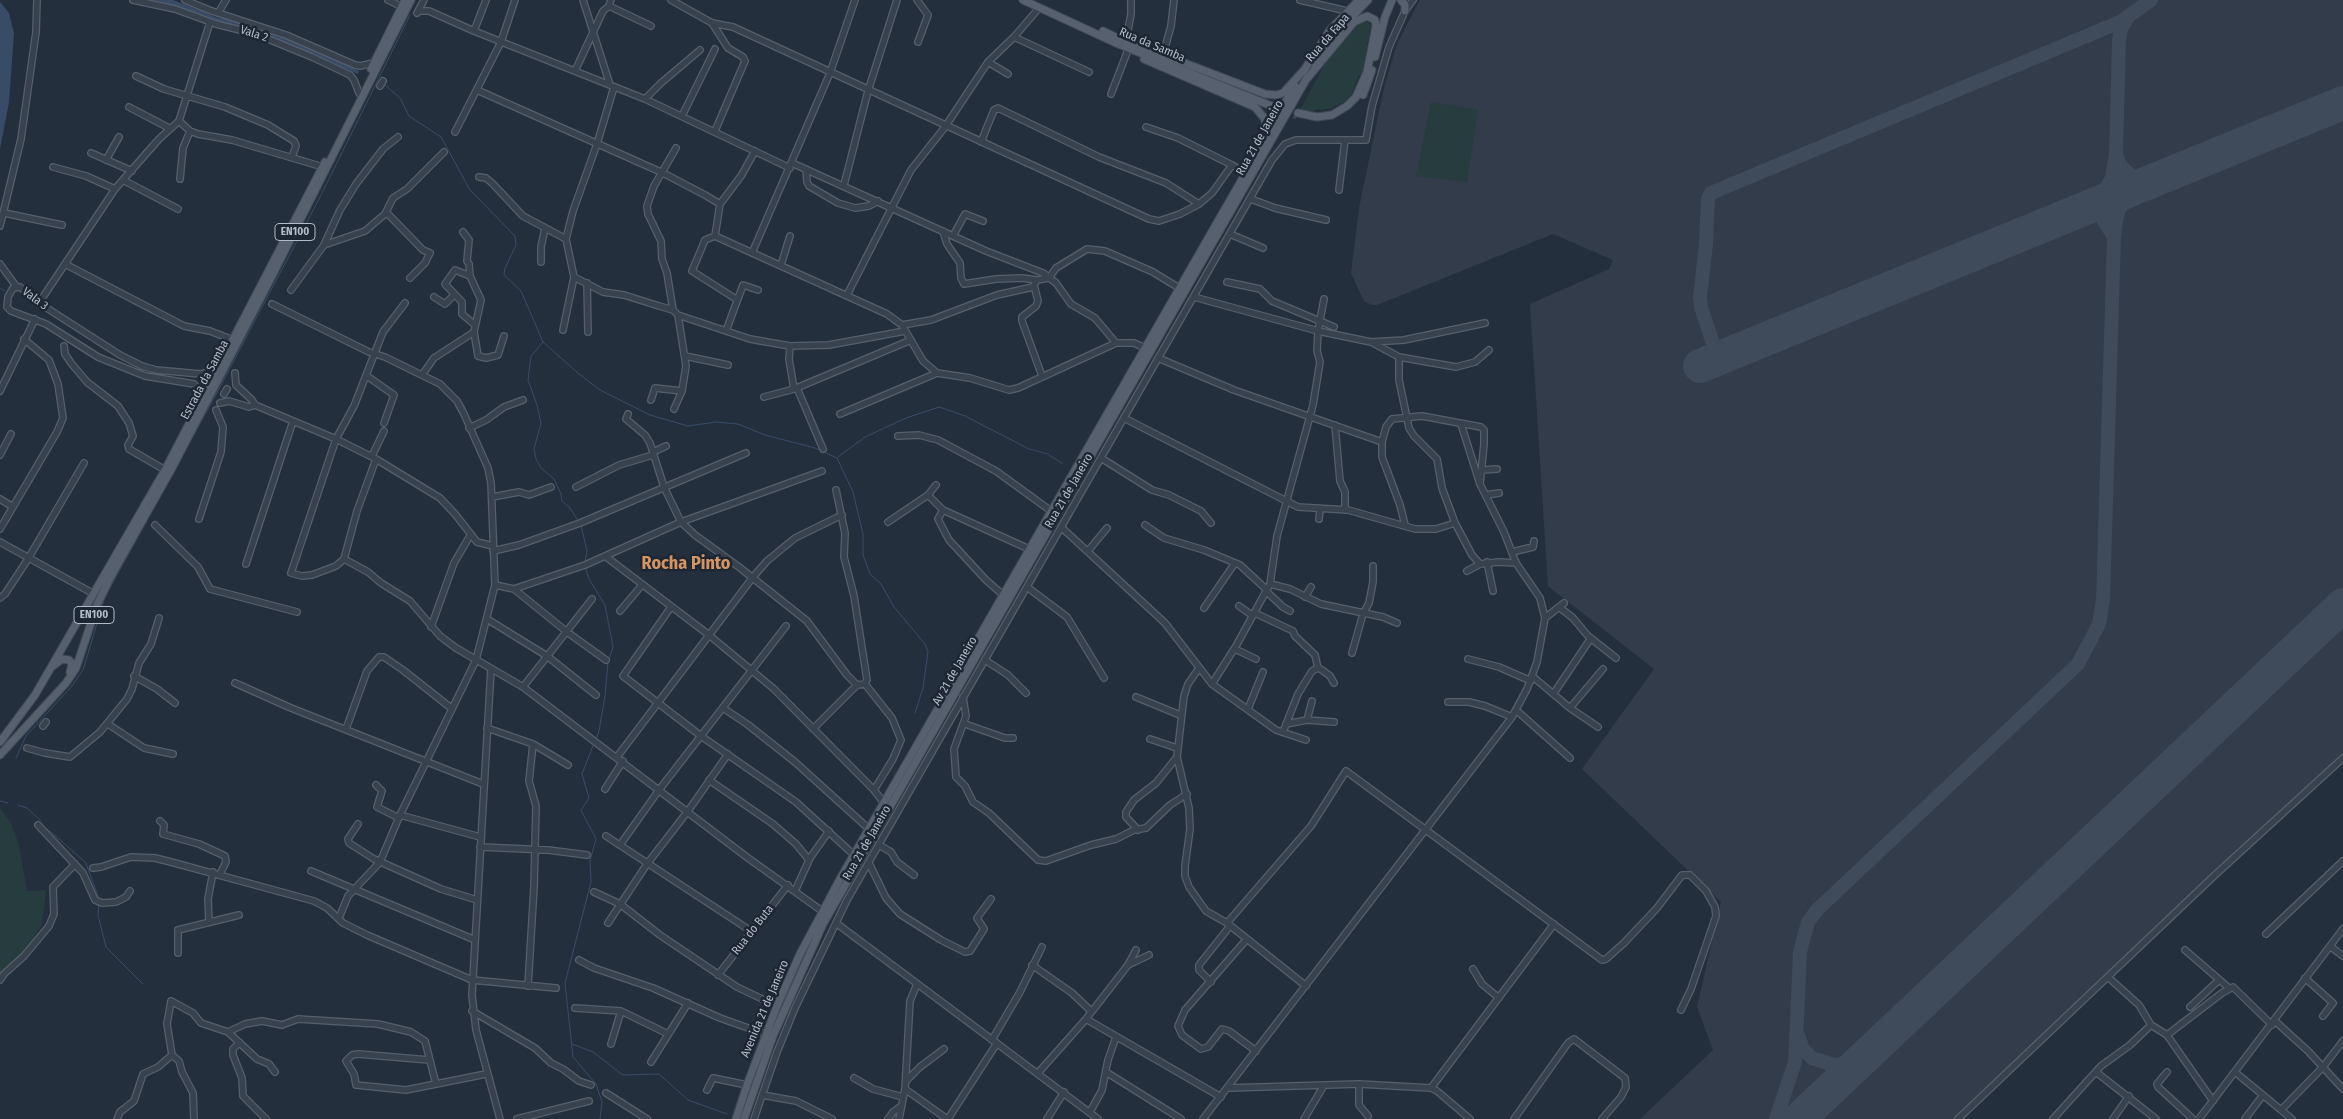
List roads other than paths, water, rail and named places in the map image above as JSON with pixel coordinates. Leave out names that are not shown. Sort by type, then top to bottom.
[{"type":"main road","name":"Estrada da Samba","points":[[0,755],[66,683],[79,661],[98,605],[110,578],[172,468],[270,280],[411,0]]},
{"type":"main road","name":"Rua da Samba","points":[[1023,0],[1275,106]]},
{"type":"main road","name":"Rua da Samba","points":[[1033,0],[1116,40]]},
{"type":"main road","points":[[1288,104],[1304,70],[1321,42],[1347,11],[1359,0]]},
{"type":"main road","name":"Rua 21 de Janeiro","points":[[1079,477],[1288,104],[1335,34],[1368,0]]},
{"type":"main road","name":"Rua da Fapa","points":[[1305,81],[1354,22],[1367,16],[1375,20],[1376,26],[1367,72],[1356,97],[1347,106],[1332,115],[1317,117],[1298,115],[1313,120],[1330,119],[1346,112],[1358,102],[1370,79],[1385,17],[1392,0]]},
{"type":"main road","points":[[1401,0],[1405,5],[1405,11]]},
{"type":"main road","name":"Estrada da Samba","points":[[0,742],[35,694],[165,470],[323,167],[403,3]]},
{"type":"main road","points":[[1116,40],[1126,41],[1164,54],[1260,93],[1271,95],[1286,91],[1304,70]]},
{"type":"main road","points":[[1116,40],[1128,50],[1156,65],[1255,108],[1265,119],[1266,138]]},
{"type":"main road","name":"Rua 21 de Janeiro","points":[[822,911],[1245,173],[1266,138],[1282,117]]},
{"type":"main road","name":"Av 21 de Janeiro","points":[[851,876],[1079,477]]},
{"type":"main road","points":[[48,672],[59,661],[69,660],[72,668],[66,683]]},
{"type":"main road","name":"Rua 21 de Janeiro","points":[[823,924],[851,876]]},
{"type":"main road","name":"Avenida 21 de Janeiro","points":[[736,1119],[746,1085],[765,1034],[822,911]]},
{"type":"main road","name":"Avenida 21 de Janeiro","points":[[744,1119],[782,1012],[823,924]]},
{"type":"street","points":[[0,226],[21,139],[36,32],[37,0]]},
{"type":"street","name":"Vala 2","points":[[133,0],[175,9],[210,22],[256,34],[312,57],[350,75],[359,94]]},
{"type":"street","name":"Vala 2","points":[[187,0],[218,13],[280,32],[355,65],[360,66],[373,63]]},
{"type":"street","points":[[218,13],[226,0]]},
{"type":"street","points":[[388,0],[403,3]]},
{"type":"street","points":[[424,0],[429,11]]},
{"type":"street","points":[[424,0],[417,13],[420,10],[429,11],[474,31],[645,99],[755,150],[844,185],[1049,278],[1071,304],[1095,318],[1116,343]]},
{"type":"street","points":[[474,31],[486,0]]},
{"type":"street","points":[[455,132],[501,42],[515,0]]},
{"type":"street","points":[[563,330],[574,277],[566,239],[573,211],[597,144],[612,86],[592,34],[583,0]]},
{"type":"street","points":[[671,0],[712,23],[733,27],[945,127],[1149,219],[1159,220],[1180,214],[1199,204],[1212,193],[1232,165]]},
{"type":"street","points":[[752,252],[830,73],[855,0]]},
{"type":"street","points":[[844,185],[868,91],[897,0]]},
{"type":"street","points":[[917,0],[928,14],[918,42]]},
{"type":"street","points":[[1126,41],[1131,14],[1131,0]]},
{"type":"street","points":[[1164,54],[1171,26],[1174,0]]},
{"type":"street","points":[[1300,0],[1347,11]]},
{"type":"street","points":[[1405,11],[1413,0]]},
{"type":"street","points":[[575,71],[602,11],[610,3],[651,26]]},
{"type":"street","points":[[847,295],[911,170],[945,127],[988,62],[1014,38],[1040,8]]},
{"type":"street","name":"Rua 21 de Janeiro","points":[[754,1119],[795,1008],[836,923],[1277,152],[1285,144],[1305,139],[1366,140],[1383,64],[1405,11]]},
{"type":"street","points":[[39,302],[116,189],[169,128],[179,121],[210,22]]},
{"type":"street","points":[[712,23],[728,48],[743,57],[745,61],[715,131]]},
{"type":"street","points":[[1014,38],[1090,72]]},
{"type":"street","points":[[682,116],[715,49]]},
{"type":"street","points":[[645,99],[700,50]]},
{"type":"street","points":[[1111,94],[1128,50]]},
{"type":"street","points":[[988,62],[1008,74]]},
{"type":"street","points":[[136,76],[186,97],[224,107],[280,132],[296,143],[292,158]]},
{"type":"street","points":[[477,90],[663,173],[720,204]]},
{"type":"street","points":[[129,106],[169,128]]},
{"type":"street","points":[[980,142],[994,110],[998,108],[1099,157],[1166,183],[1199,204]]},
{"type":"street","points":[[179,121],[190,131],[232,140],[323,167]]},
{"type":"street","points":[[1146,127],[1185,142],[1245,173]]},
{"type":"street","points":[[180,178],[183,148],[190,131]]},
{"type":"street","points":[[106,160],[118,137]]},
{"type":"street","points":[[291,290],[324,245],[340,210],[356,184],[383,149],[398,137]]},
{"type":"street","points":[[1339,190],[1345,140]]},
{"type":"street","points":[[672,310],[668,279],[662,259],[661,240],[648,214],[649,199],[676,148]]},
{"type":"street","points":[[715,236],[720,204],[741,176],[755,150]]},
{"type":"street","points":[[324,245],[364,230],[385,214],[393,198],[407,189],[444,152]]},
{"type":"street","points":[[91,153],[132,171]]},
{"type":"street","points":[[53,167],[86,176],[116,189]]},
{"type":"street","points":[[806,169],[806,182],[809,186],[838,203],[855,208],[869,206],[878,201]]},
{"type":"street","points":[[479,177],[488,179],[518,212],[566,239]]},
{"type":"street","points":[[123,180],[178,209]]},
{"type":"street","points":[[1250,199],[1275,208],[1326,220]]},
{"type":"street","points":[[4,212],[62,225]]},
{"type":"street","points":[[385,214],[390,214],[413,240],[430,253],[427,265],[410,278]]},
{"type":"street","points":[[953,236],[965,214],[983,221]]},
{"type":"street","points":[[541,262],[546,228]]},
{"type":"street","points":[[943,231],[947,244],[960,263],[961,278],[964,284],[996,279],[1022,278],[1036,282]]},
{"type":"street","points":[[463,232],[469,240],[467,260],[470,276],[481,300],[474,332],[477,353],[482,358],[498,355],[504,336]]},
{"type":"street","points":[[1230,234],[1263,248]]},
{"type":"street","points":[[736,299],[692,271],[704,240],[715,236],[886,314],[902,325],[923,360],[937,373]]},
{"type":"street","points":[[781,265],[790,236]]},
{"type":"street","points":[[902,325],[931,320],[1049,278],[1056,268],[1085,250],[1094,248],[1134,263],[1179,288]]},
{"type":"street","points":[[0,264],[15,287]]},
{"type":"street","points":[[65,264],[184,326],[210,331],[233,340]]},
{"type":"street","points":[[470,276],[455,270],[445,284],[462,302],[462,314],[476,325]]},
{"type":"street","points":[[574,277],[603,292],[624,295],[672,310],[678,315],[750,339],[790,346],[829,345],[905,331]]},
{"type":"street","points":[[1036,282],[1038,301],[1036,306],[1022,317],[1022,321],[1042,376]]},
{"type":"street","points":[[1227,282],[1244,284],[1260,289],[1272,301],[1334,327]]},
{"type":"street","points":[[587,283],[588,332]]},
{"type":"street","points":[[726,331],[736,299],[743,285],[758,290]]},
{"type":"street","name":"Vala 3","points":[[204,396],[197,386],[189,382],[153,378],[112,364],[35,319],[11,312],[7,307],[8,297],[15,287],[24,289],[39,302],[120,355],[142,366],[156,370],[201,374],[209,372],[221,364]]},
{"type":"street","points":[[434,297],[445,304],[454,295]]},
{"type":"street","points":[[1194,297],[1318,331],[1371,342],[1404,340],[1485,323]]},
{"type":"street","points":[[1212,684],[1235,649],[1268,588],[1273,554],[1311,416],[1320,362],[1317,351],[1318,331],[1324,299]]},
{"type":"street","points":[[384,431],[344,559],[336,566],[312,575],[302,576],[292,573],[336,439],[354,406],[385,329],[405,303]]},
{"type":"street","points":[[272,304],[374,354],[385,357],[422,375],[440,384],[450,392],[457,401],[488,468],[492,497],[495,585],[476,660],[399,817],[380,862],[346,900],[339,918]]},
{"type":"street","points":[[674,409],[682,391],[685,356],[678,315]]},
{"type":"street","points":[[0,391],[35,319]]},
{"type":"street","points":[[422,375],[434,358],[474,332]]},
{"type":"street","points":[[0,529],[57,432],[63,418],[55,372],[49,360],[24,339]]},
{"type":"street","points":[[764,397],[795,388],[911,340]]},
{"type":"street","points":[[1371,342],[1399,357],[1456,367],[1475,362],[1489,350]]},
{"type":"street","points":[[840,414],[937,373],[979,380],[1009,390],[1018,388],[1116,343],[1134,343],[1145,348]]},
{"type":"street","points":[[64,346],[65,354],[87,382],[118,406],[129,423],[132,436],[128,445],[129,449],[165,470]]},
{"type":"street","points":[[790,346],[789,359],[795,388],[824,449]]},
{"type":"street","points":[[685,356],[728,365]]},
{"type":"street","points":[[1399,357],[1398,374],[1411,433],[1436,459],[1442,488],[1454,523],[1472,555],[1480,564]]},
{"type":"street","points":[[1158,358],[1234,390],[1382,442]]},
{"type":"street","points":[[235,373],[236,385],[255,405],[336,439],[374,458],[440,498],[481,544],[493,549],[519,545],[580,523],[746,453]]},
{"type":"street","points":[[367,376],[394,395],[384,423]]},
{"type":"street","points":[[651,400],[656,388],[682,391]]},
{"type":"street","points":[[469,428],[486,420],[504,407],[523,400]]},
{"type":"street","points":[[220,403],[229,401],[249,407],[255,405]]},
{"type":"street","points":[[199,519],[221,452],[223,427],[216,410]]},
{"type":"street","points":[[628,414],[626,419],[645,435],[664,487],[681,522],[695,535],[753,577],[806,621],[847,675],[857,684],[865,684]]},
{"type":"street","points":[[1405,525],[1400,505],[1383,461],[1382,442],[1388,422],[1407,416],[1437,418],[1481,427],[1484,430],[1480,484]]},
{"type":"street","points":[[1124,418],[1288,502],[1306,508],[1345,510],[1415,529],[1430,530],[1454,523]]},
{"type":"street","points":[[246,564],[292,421]]},
{"type":"street","points":[[1203,1119],[1512,717],[1531,678],[1540,650],[1545,618],[1540,598],[1516,563],[1480,484],[1461,424]]},
{"type":"street","points":[[1335,425],[1340,481],[1345,492],[1345,510]]},
{"type":"street","points":[[0,455],[11,434]]},
{"type":"street","points":[[898,436],[919,435],[938,440],[996,471],[1051,511]]},
{"type":"street","points":[[576,487],[618,465],[653,454],[666,446]]},
{"type":"street","points":[[1101,458],[1152,490],[1169,495],[1202,511],[1211,524]]},
{"type":"street","points":[[0,598],[5,594],[28,558],[84,463]]},
{"type":"street","points":[[1482,470],[1497,469]]},
{"type":"street","points":[[514,589],[585,565],[681,522],[822,472]]},
{"type":"street","points":[[888,522],[928,495],[936,485]]},
{"type":"street","points":[[492,497],[519,492],[529,495],[551,488]]},
{"type":"street","points":[[836,490],[846,538],[844,557],[854,596],[867,680],[865,684]]},
{"type":"street","points":[[1486,495],[1499,493]]},
{"type":"street","points":[[928,495],[943,510],[970,524],[1030,549]]},
{"type":"street","points":[[0,500],[12,507]]},
{"type":"street","points":[[1319,519],[1320,509]]},
{"type":"street","points":[[943,510],[938,519],[949,540],[1003,595]]},
{"type":"street","points":[[618,757],[767,561],[794,538],[842,515]]},
{"type":"street","points":[[155,525],[198,567],[210,589],[297,612]]},
{"type":"street","points":[[1145,525],[1164,538],[1204,550],[1235,563],[1268,588],[1282,607],[1290,611]]},
{"type":"street","points":[[1061,527],[1164,623],[1212,684],[1283,732],[1306,740]]},
{"type":"street","points":[[1088,551],[1107,528]]},
{"type":"street","points":[[431,627],[454,563],[471,534]]},
{"type":"street","points":[[1512,552],[1533,546],[1534,541]]},
{"type":"street","points":[[0,542],[94,594]]},
{"type":"street","points":[[605,556],[709,635],[774,689],[874,790],[884,803]]},
{"type":"street","points":[[344,559],[368,572],[381,584],[410,601],[440,636],[490,669],[508,677],[523,687],[618,757],[748,858],[822,911]]},
{"type":"street","points":[[1467,571],[1487,562],[1516,563]]},
{"type":"street","points":[[1487,562],[1493,591]]},
{"type":"street","points":[[1204,608],[1235,563]]},
{"type":"street","points":[[1352,653],[1370,596],[1373,566]]},
{"type":"street","points":[[495,585],[514,589],[567,632],[606,660]]},
{"type":"street","points":[[620,611],[642,585]]},
{"type":"street","points":[[1027,587],[1067,617],[1104,678]]},
{"type":"street","points":[[1305,597],[1311,587]]},
{"type":"street","points":[[1268,588],[1290,589],[1334,608],[1397,623]]},
{"type":"street","points":[[523,687],[592,599]]},
{"type":"street","points":[[1545,618],[1562,605],[1591,638],[1616,658]]},
{"type":"street","points":[[1239,606],[1293,631],[1294,636],[1315,655],[1318,668],[1330,676],[1334,683]]},
{"type":"street","points":[[671,607],[623,674],[624,677],[701,736],[782,791],[854,855]]},
{"type":"street","points":[[27,748],[70,757],[108,724],[127,699],[132,689],[134,676],[139,663],[151,644],[159,618]]},
{"type":"street","points":[[487,619],[547,656],[596,695]]},
{"type":"street","points":[[620,846],[659,790],[786,626]]},
{"type":"street","points":[[1554,693],[1591,638]]},
{"type":"street","points":[[1235,649],[1256,659]]},
{"type":"street","points":[[346,729],[363,679],[379,657],[384,657],[403,670],[451,708]]},
{"type":"street","points":[[1468,659],[1531,678],[1554,693],[1570,708],[1598,728]]},
{"type":"street","points":[[985,660],[1008,675],[1026,693]]},
{"type":"street","points":[[1199,668],[1188,684],[1180,715],[1176,757],[1187,794],[1190,829],[1185,876],[1189,887],[1206,911],[1229,925],[1306,986]]},
{"type":"street","points":[[1283,732],[1304,681],[1312,671],[1318,668]]},
{"type":"street","points":[[490,669],[476,940],[472,980],[472,1011],[486,1074],[500,1119]]},
{"type":"street","points":[[1570,708],[1603,669]]},
{"type":"street","points":[[1248,710],[1263,672]]},
{"type":"street","points":[[134,676],[157,689],[175,703]]},
{"type":"street","points":[[235,683],[483,784]]},
{"type":"street","points":[[813,729],[857,684]]},
{"type":"street","points":[[865,684],[892,718],[902,738],[893,759],[874,790]]},
{"type":"street","points":[[1136,697],[1180,715]]},
{"type":"street","points":[[964,698],[965,724],[954,749],[956,777],[964,786],[973,802],[989,813],[1038,860],[1046,861],[1076,852],[1091,845],[1116,840],[1146,828],[1170,805],[1187,794]]},
{"type":"street","points":[[1448,702],[1457,700],[1485,706],[1512,717]]},
{"type":"street","points":[[1307,720],[1312,702]]},
{"type":"street","points":[[723,708],[789,757],[869,829]]},
{"type":"street","points":[[1516,710],[1570,758]]},
{"type":"street","points":[[1286,724],[1307,720],[1334,722]]},
{"type":"street","points":[[108,724],[144,748],[173,754]]},
{"type":"street","points":[[965,724],[1005,738],[1013,738]]},
{"type":"street","points":[[487,728],[533,744],[568,765]]},
{"type":"street","points":[[1150,739],[1177,748]]},
{"type":"street","points":[[528,986],[534,896],[536,806],[530,781],[533,744]]},
{"type":"street","points":[[608,923],[647,864],[688,811],[728,754]]},
{"type":"street","points":[[1138,830],[1126,816],[1127,809],[1134,800],[1156,783],[1176,757]]},
{"type":"street","points":[[1958,1119],[2343,758]]},
{"type":"street","points":[[606,789],[623,761]]},
{"type":"street","points":[[1211,982],[1199,970],[1199,965],[1229,925],[1312,826],[1346,771],[1600,959],[1606,959],[1657,908],[1682,875],[1690,875],[1706,891],[1715,908],[1716,916],[1696,976],[1681,1010]]},
{"type":"street","points":[[709,780],[773,824],[796,844],[809,860]]},
{"type":"street","points":[[376,784],[382,791],[376,807],[399,817],[480,837]]},
{"type":"street","points":[[160,821],[164,825],[163,834],[184,839],[224,855],[226,860],[220,874]]},
{"type":"street","points":[[358,824],[348,842],[380,862],[441,889],[477,900]]},
{"type":"street","points":[[38,825],[83,873],[95,900],[102,904],[121,900],[130,891]]},
{"type":"street","points":[[795,891],[809,860],[829,831]]},
{"type":"street","points":[[606,836],[751,931]]},
{"type":"street","points":[[879,845],[891,852],[897,862],[914,875]]},
{"type":"street","points":[[480,847],[587,854]]},
{"type":"street","points":[[93,868],[125,858],[148,857],[213,872],[300,896],[327,908],[343,923],[367,935],[472,980],[556,988]]},
{"type":"street","points":[[2266,934],[2343,861]]},
{"type":"street","points":[[869,863],[886,898],[900,914],[965,952],[970,951],[984,929],[976,918],[991,899]]},
{"type":"street","points":[[0,980],[50,926],[54,914],[53,887],[75,864]]},
{"type":"street","points":[[311,871],[476,940]]},
{"type":"street","points":[[209,922],[208,899],[213,872]]},
{"type":"street","name":"Rua do Buta","points":[[718,975],[788,885]]},
{"type":"street","points":[[594,892],[620,904],[660,935],[737,987],[777,1006]]},
{"type":"street","points":[[178,953],[177,931],[239,915]]},
{"type":"street","points":[[836,923],[1098,1119]]},
{"type":"street","points":[[1431,1088],[1554,924]]},
{"type":"street","points":[[2200,1119],[2343,929]]},
{"type":"street","points":[[1246,940],[1180,1018],[1178,1026],[1182,1035],[1201,1049],[1208,1047],[1220,1030],[1226,1029],[1256,1051]]},
{"type":"street","points":[[2330,946],[2343,956]]},
{"type":"street","points":[[905,1089],[947,1119],[995,1042],[1042,947]]},
{"type":"street","points":[[1038,1073],[1086,1019],[1128,965],[1136,950]]},
{"type":"street","points":[[2185,950],[2229,988],[2236,989],[2323,1067],[2343,1089]]},
{"type":"street","points":[[1128,965],[1149,954]]},
{"type":"street","points":[[579,960],[594,968],[656,989],[720,1018],[765,1034]]},
{"type":"street","points":[[1032,964],[1072,993],[1091,1011]]},
{"type":"street","points":[[1473,969],[1482,984],[1499,998]]},
{"type":"street","points":[[2108,978],[2139,1005],[2151,1025],[2167,1035],[2213,1101]]},
{"type":"street","points":[[2305,978],[2333,1003],[2323,1016]]},
{"type":"street","points":[[2190,1007],[2219,980]]},
{"type":"street","points":[[899,1119],[906,1081],[910,1001],[917,984]]},
{"type":"street","points":[[2167,1035],[2229,988]]},
{"type":"street","points":[[194,1119],[193,1093],[182,1072],[179,1061],[172,1054],[167,1024],[171,1001],[193,1013],[202,1023],[228,1032],[257,1059],[269,1064],[275,1072]]},
{"type":"street","points":[[651,1062],[688,1003]]},
{"type":"street","points":[[575,1008],[620,1011],[668,1034]]},
{"type":"street","points":[[472,1011],[535,1048],[551,1063],[563,1069],[578,1081],[591,1085]]},
{"type":"street","points":[[610,1044],[620,1011]]},
{"type":"street","points":[[228,1032],[244,1024],[262,1021],[282,1025],[298,1019],[378,1024],[411,1032],[421,1037],[428,1047],[429,1060],[436,1084]]},
{"type":"street","points":[[1086,1019],[1221,1097]]},
{"type":"street","points":[[2055,1118],[2096,1072],[2135,1041],[2151,1025]]},
{"type":"street","points":[[1090,1112],[1102,1090],[1116,1037]]},
{"type":"street","points":[[1514,1119],[1568,1043],[1574,1039],[1625,1078],[1626,1088],[1622,1097],[1602,1119]]},
{"type":"street","points":[[2282,1109],[2323,1067],[2343,1041]]},
{"type":"street","points":[[239,1043],[233,1049],[233,1055],[241,1077],[243,1096],[266,1119]]},
{"type":"street","points":[[906,1081],[920,1066],[944,1049]]},
{"type":"street","points":[[117,1119],[120,1112],[134,1101],[143,1074],[158,1067],[172,1054]]},
{"type":"street","points":[[429,1060],[358,1054],[352,1055],[346,1061],[354,1074],[356,1085],[406,1090],[486,1074]]},
{"type":"street","points":[[1106,1072],[1181,1119]]},
{"type":"street","points":[[2096,1072],[2156,1119]]},
{"type":"street","points":[[2167,1072],[2157,1084],[2158,1087],[2193,1119]]},
{"type":"street","points":[[2235,1072],[2292,1119]]},
{"type":"street","points":[[707,1090],[713,1078],[746,1085]]},
{"type":"street","points":[[854,1078],[873,1089],[903,1097]]},
{"type":"street","points":[[1228,1088],[1323,1087],[1359,1084],[1431,1088],[1470,1119]]},
{"type":"street","points":[[1359,1084],[1359,1105],[1368,1116]]},
{"type":"street","points":[[1304,1119],[1323,1087]]},
{"type":"street","points":[[1047,1119],[1064,1092]]},
{"type":"street","points":[[606,1093],[647,1119]]},
{"type":"street","points":[[762,1095],[796,1101],[832,1119]]},
{"type":"street","points":[[2245,1119],[2264,1095]]},
{"type":"street","points":[[2113,1119],[2129,1096]]},
{"type":"street","points":[[517,1119],[589,1101]]},
{"type":"street","points":[[888,1119],[900,1107]]},
{"type":"water","points":[[142,0],[173,0],[218,18],[229,19],[290,39],[359,71],[358,74],[288,43],[217,23],[157,1]]},
{"type":"water","points":[[0,2],[9,13],[14,33],[9,102],[0,149]]},
{"type":"waterway","points":[[16,758],[26,736],[71,687],[83,670],[104,600],[220,387],[319,199],[410,15]]},
{"type":"waterway","points":[[385,85],[400,98],[409,116],[441,137],[470,190],[515,236],[516,245],[505,268],[504,275],[521,291],[543,342],[579,374],[600,390],[650,415],[688,426],[716,422],[738,424],[765,435],[815,448],[837,458],[853,492],[863,534],[863,555],[870,574],[881,584],[894,607],[925,644],[928,652],[923,688],[915,713]]},
{"type":"waterway","points":[[0,288],[5,291]]},
{"type":"waterway","points":[[543,342],[531,356],[528,380],[541,423],[534,449],[536,459],[541,468],[554,479],[562,501],[570,508],[579,522]]},
{"type":"waterway","points":[[838,457],[865,437],[906,418],[939,407],[965,416],[1029,449],[1048,454],[1063,464]]},
{"type":"waterway","points":[[581,525],[587,551],[585,563]]},
{"type":"waterway","points":[[585,567],[589,579],[605,605],[613,647],[608,662],[605,696],[596,740]]},
{"type":"waterway","points":[[594,743],[582,774],[589,798],[581,810],[596,839],[590,861],[591,882],[565,983],[573,1057],[596,1084],[602,1102],[600,1119]]},
{"type":"waterway","points":[[0,801],[8,803]]},
{"type":"waterway","points":[[18,805],[27,808],[41,821]]},
{"type":"waterway","points":[[50,831],[86,863],[99,899]]},
{"type":"waterway","points":[[99,903],[98,915],[106,947],[143,984]]},
{"type":"waterway","points":[[572,1044],[593,1052],[623,1075],[659,1074],[688,1100],[727,1114]]},
{"type":"tunnel","points":[[1284,111],[1297,116]]},
{"type":"district","name":"Rocha Pinto","points":[[686,564]]}]
